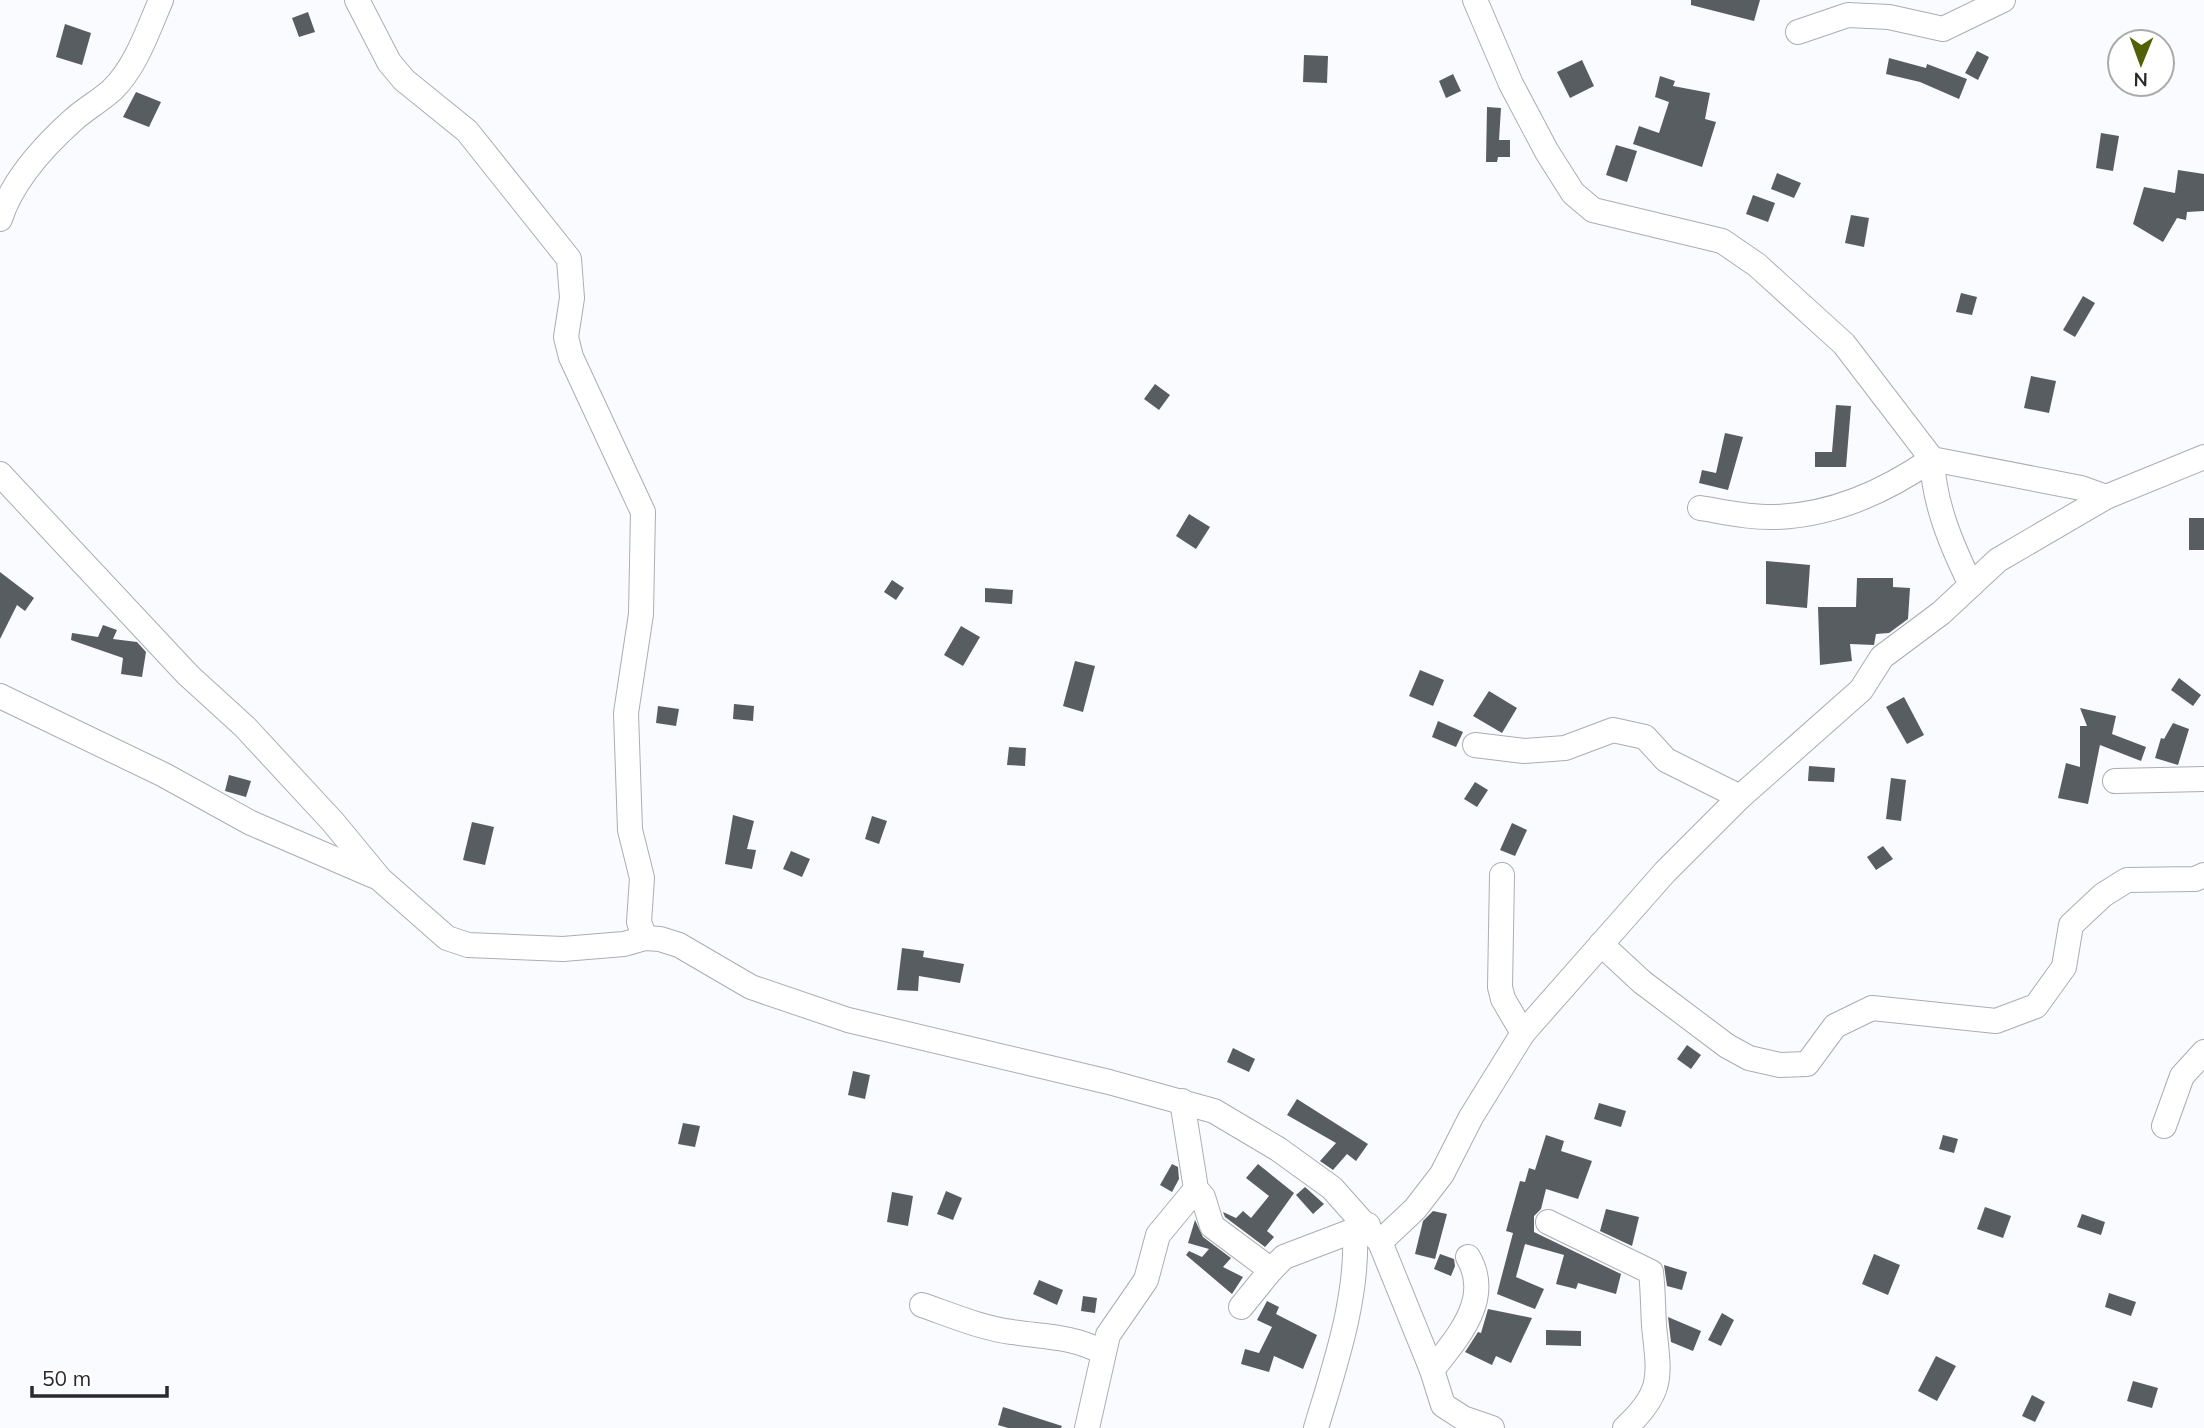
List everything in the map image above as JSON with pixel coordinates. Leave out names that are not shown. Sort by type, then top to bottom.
[{"type":"street","points":[[0,219],[7,197],[35,159],[73,120],[112,90],[127,72],[161,0]]},
{"type":"street","points":[[357,0],[389,62],[404,80],[467,131],[569,259],[572,298],[566,337],[571,357],[643,512],[641,614],[626,713],[630,830],[642,878],[639,922],[645,938]]},
{"type":"street","points":[[1475,0],[1511,84],[1547,152],[1573,193],[1593,210],[1723,241],[1757,265],[1844,344],[1932,459],[1933,481],[1944,523],[1970,585]]},
{"type":"street","points":[[1798,32],[1848,15],[1889,17],[1943,29],[2003,0]]},
{"type":"street","points":[[1241,1307],[1284,1257],[1367,1233],[1415,1209],[1442,1174],[1471,1117],[1523,1033],[1665,872],[1740,797],[1861,690],[1882,657],[1941,613],[1998,560],[2106,497],[2202,450]]},
{"type":"street","points":[[1700,508],[1774,518],[1813,512],[1891,486],[1932,459],[2081,488],[2106,497]]},
{"type":"street","points":[[0,474],[188,675],[245,727],[316,803],[380,879],[426,923],[446,938],[468,945],[563,949],[624,944],[645,938],[678,945],[751,987],[848,1020],[1214,1111],[1278,1149],[1332,1188],[1367,1233],[1432,1370],[1442,1416],[1463,1418],[1492,1428]]},
{"type":"street","points":[[0,696],[164,775],[251,823],[380,879]]},
{"type":"street","points":[[1475,745],[1524,751],[1565,748],[1613,730],[1645,737],[1666,760],[1740,797]]},
{"type":"street","points":[[2115,782],[2204,779]]},
{"type":"street","points":[[1502,875],[1500,987],[1503,999],[1523,1033]]},
{"type":"street","points":[[1601,944],[1642,982],[1727,1046],[1749,1058],[1780,1065],[1807,1064],[1835,1026],[1872,1008],[1996,1021],[2036,1006],[2064,967],[2071,925],[2103,895],[2127,880],[2195,879],[2204,875]]},
{"type":"street","points":[[2164,1126],[2182,1076],[2204,1052]]},
{"type":"street","points":[[1182,1101],[1196,1189],[1203,1196],[1210,1222],[1216,1231],[1271,1270]]},
{"type":"street","points":[[1087,1428],[1102,1352],[1108,1335],[1146,1280],[1158,1235],[1196,1189]]},
{"type":"street","points":[[1548,1222],[1651,1272],[1660,1362],[1654,1392],[1639,1415],[1625,1428]]},
{"type":"street","points":[[1316,1428],[1348,1308],[1356,1263],[1367,1233]]},
{"type":"street","points":[[1432,1370],[1464,1329],[1471,1314],[1477,1280],[1468,1257]]},
{"type":"street","points":[[922,1306],[1012,1332],[1046,1334],[1086,1343],[1102,1352]]},
{"type":"building","points":[[1691,0],[1760,0],[1754,21],[1691,5]]},
{"type":"building","points":[[308,12],[315,32],[299,37],[292,18]]},
{"type":"building","points":[[65,24],[91,33],[82,65],[56,57]]},
{"type":"building","points":[[1977,51],[1989,57],[1978,80],[1965,73]]},
{"type":"building","points":[[1304,55],[1328,56],[1327,83],[1303,82]]},
{"type":"building","points":[[1889,58],[1926,68],[1927,64],[1967,79],[1959,99],[1920,82],[1886,74]]},
{"type":"building","points":[[1582,60],[1594,86],[1570,98],[1557,72]]},
{"type":"building","points":[[1453,74],[1461,91],[1446,98],[1439,81]]},
{"type":"building","points":[[1660,76],[1675,81],[1673,86],[1710,93],[1705,119],[1716,122],[1702,167],[1633,144],[1639,126],[1659,133],[1669,102],[1655,97]]},
{"type":"building","points":[[136,92],[161,102],[149,127],[123,117]]},
{"type":"building","points":[[1487,107],[1501,108],[1499,140],[1510,140],[1510,157],[1498,157],[1497,162],[1486,162]]},
{"type":"building","points":[[2101,133],[2119,136],[2113,171],[2096,168]]},
{"type":"building","points":[[1616,145],[1637,151],[1627,182],[1606,175]]},
{"type":"building","points":[[2178,170],[2204,174],[2204,211],[2187,212],[2186,220],[2177,218],[2163,242],[2133,224],[2144,187],[2175,193]]},
{"type":"building","points":[[1777,173],[1801,183],[1794,198],[1771,189]]},
{"type":"building","points":[[1753,195],[1775,203],[1768,222],[1746,214]]},
{"type":"building","points":[[1851,215],[1869,218],[1864,247],[1845,243]]},
{"type":"building","points":[[1961,293],[1977,297],[1972,315],[1956,312]]},
{"type":"building","points":[[2083,296],[2095,303],[2075,337],[2063,330]]},
{"type":"building","points":[[2031,376],[2056,381],[2049,413],[2024,408]]},
{"type":"building","points":[[1155,384],[1170,395],[1159,410],[1144,399]]},
{"type":"building","points":[[1836,405],[1851,406],[1846,467],[1815,467],[1815,452],[1832,452]]},
{"type":"building","points":[[1725,433],[1743,437],[1728,490],[1699,483],[1702,470],[1716,473]]},
{"type":"building","points":[[1189,514],[1210,527],[1196,549],[1176,536]]},
{"type":"building","points":[[2189,518],[2204,518],[2204,550],[2189,550]]},
{"type":"building","points":[[1766,561],[1810,565],[1807,608],[1766,604]]},
{"type":"building","points":[[0,572],[34,598],[25,611],[17,605],[0,639]]},
{"type":"building","points":[[1857,578],[1893,578],[1893,587],[1910,588],[1908,619],[1889,633],[1876,634],[1874,645],[1850,644],[1852,661],[1820,665],[1818,607],[1856,607]]},
{"type":"building","points":[[892,580],[904,588],[896,600],[884,592]]},
{"type":"building","points":[[985,588],[1013,590],[1012,604],[985,602]]},
{"type":"building","points":[[103,625],[117,630],[113,639],[137,642],[146,652],[142,677],[121,674],[123,658],[71,640],[72,633],[98,637]]},
{"type":"building","points":[[961,626],[980,637],[963,666],[944,655]]},
{"type":"building","points":[[1075,661],[1095,666],[1083,712],[1063,706]]},
{"type":"building","points":[[1420,670],[1444,680],[1433,706],[1409,696]]},
{"type":"building","points":[[2179,678],[2201,695],[2193,706],[2171,690]]},
{"type":"building","points":[[1489,691],[1517,708],[1502,733],[1473,716]]},
{"type":"building","points":[[1904,697],[1924,735],[1907,744],[1886,707]]},
{"type":"building","points":[[734,704],[754,706],[753,721],[733,719]]},
{"type":"building","points":[[658,706],[679,709],[676,726],[656,723]]},
{"type":"building","points":[[2080,708],[2116,716],[2112,734],[2146,747],[2141,761],[2100,745],[2088,804],[2058,798],[2066,763],[2080,767],[2080,726],[2087,726]]},
{"type":"building","points":[[1438,721],[1463,732],[1456,747],[1432,737]]},
{"type":"building","points":[[2173,723],[2189,729],[2178,765],[2155,758],[2161,738],[2164,739]]},
{"type":"building","points":[[1009,747],[1026,748],[1025,766],[1007,765]]},
{"type":"building","points":[[1809,766],[1835,768],[1834,782],[1808,781]]},
{"type":"building","points":[[229,775],[251,781],[246,797],[225,791]]},
{"type":"building","points":[[1891,778],[1906,780],[1901,821],[1886,819]]},
{"type":"building","points":[[1475,782],[1488,790],[1477,807],[1464,799]]},
{"type":"building","points":[[733,815],[754,821],[747,849],[756,850],[752,869],[725,864]]},
{"type":"building","points":[[872,816],[887,821],[879,844],[865,839]]},
{"type":"building","points":[[472,822],[494,827],[485,865],[463,860]]},
{"type":"building","points":[[1512,823],[1527,830],[1515,856],[1500,850]]},
{"type":"building","points":[[1883,846],[1893,859],[1876,870],[1867,857]]},
{"type":"building","points":[[791,851],[810,859],[802,877],[783,869]]},
{"type":"building","points":[[902,948],[924,951],[923,957],[964,964],[960,983],[919,976],[918,991],[897,990]]},
{"type":"building","points":[[1687,1045],[1701,1055],[1691,1069],[1677,1059]]},
{"type":"building","points":[[1233,1048],[1255,1059],[1249,1072],[1227,1062]]},
{"type":"building","points":[[853,1071],[870,1075],[865,1099],[848,1095]]},
{"type":"building","points":[[1297,1099],[1368,1144],[1356,1161],[1347,1154],[1333,1170],[1320,1161],[1336,1143],[1287,1115]]},
{"type":"building","points":[[1599,1103],[1626,1111],[1621,1127],[1594,1119]]},
{"type":"building","points":[[683,1123],[700,1126],[695,1147],[678,1144]]},
{"type":"building","points":[[1546,1135],[1564,1141],[1561,1151],[1592,1161],[1578,1199],[1546,1189],[1541,1209],[1534,1216],[1534,1232],[1621,1274],[1616,1294],[1578,1283],[1576,1289],[1556,1284],[1564,1255],[1525,1244],[1516,1277],[1544,1289],[1535,1309],[1497,1294],[1513,1233],[1506,1231],[1520,1181],[1525,1182],[1529,1168],[1535,1170]]},
{"type":"building","points":[[1943,1135],[1958,1139],[1954,1153],[1939,1149]]},
{"type":"building","points":[[1172,1164],[1178,1167],[1179,1179],[1172,1192],[1160,1185]]},
{"type":"building","points":[[1258,1164],[1294,1193],[1267,1231],[1274,1237],[1265,1247],[1225,1217],[1223,1212],[1236,1218],[1243,1211],[1251,1218],[1269,1196],[1246,1178]]},
{"type":"building","points":[[1305,1187],[1324,1204],[1313,1214],[1296,1195]]},
{"type":"building","points":[[946,1191],[962,1198],[953,1220],[937,1214]]},
{"type":"building","points":[[892,1192],[913,1196],[908,1226],[887,1222]]},
{"type":"building","points":[[1985,1207],[2011,1216],[2003,1238],[1977,1229]]},
{"type":"building","points":[[1606,1209],[1639,1217],[1632,1246],[1600,1231]]},
{"type":"building","points":[[1433,1211],[1447,1214],[1435,1259],[1415,1254],[1423,1221]]},
{"type":"building","points":[[2082,1214],[2105,1222],[2101,1235],[2077,1227]]},
{"type":"building","points":[[1195,1220],[1203,1237],[1231,1258],[1223,1267],[1243,1277],[1232,1294],[1186,1255],[1189,1251],[1202,1257],[1209,1249],[1188,1243]]},
{"type":"building","points":[[1440,1254],[1454,1259],[1455,1266],[1451,1276],[1434,1269]]},
{"type":"building","points":[[1874,1254],[1900,1265],[1888,1295],[1862,1284]]},
{"type":"building","points":[[1664,1265],[1687,1272],[1682,1290],[1667,1286]]},
{"type":"building","points":[[1039,1280],[1063,1290],[1057,1305],[1033,1294]]},
{"type":"building","points":[[2109,1293],[2136,1302],[2131,1316],[2105,1307]]},
{"type":"building","points":[[1083,1296],[1097,1298],[1095,1313],[1081,1311]]},
{"type":"building","points":[[1267,1301],[1279,1307],[1276,1314],[1317,1335],[1303,1369],[1274,1356],[1269,1372],[1241,1364],[1245,1349],[1259,1353],[1272,1327],[1257,1320]]},
{"type":"building","points":[[1488,1309],[1532,1318],[1511,1363],[1496,1356],[1492,1365],[1465,1352],[1478,1332],[1481,1333]]},
{"type":"building","points":[[1722,1313],[1734,1320],[1721,1346],[1708,1340]]},
{"type":"building","points":[[1668,1317],[1701,1331],[1693,1351],[1671,1342]]},
{"type":"building","points":[[1546,1330],[1581,1331],[1581,1346],[1546,1345]]},
{"type":"building","points":[[1936,1356],[1956,1366],[1937,1401],[1918,1391]]},
{"type":"building","points":[[2133,1381],[2158,1388],[2152,1408],[2127,1401]]},
{"type":"building","points":[[2032,1395],[2045,1402],[2035,1422],[2022,1416]]},
{"type":"building","points":[[1003,1407],[1062,1426],[1008,1428],[998,1425]]}]
